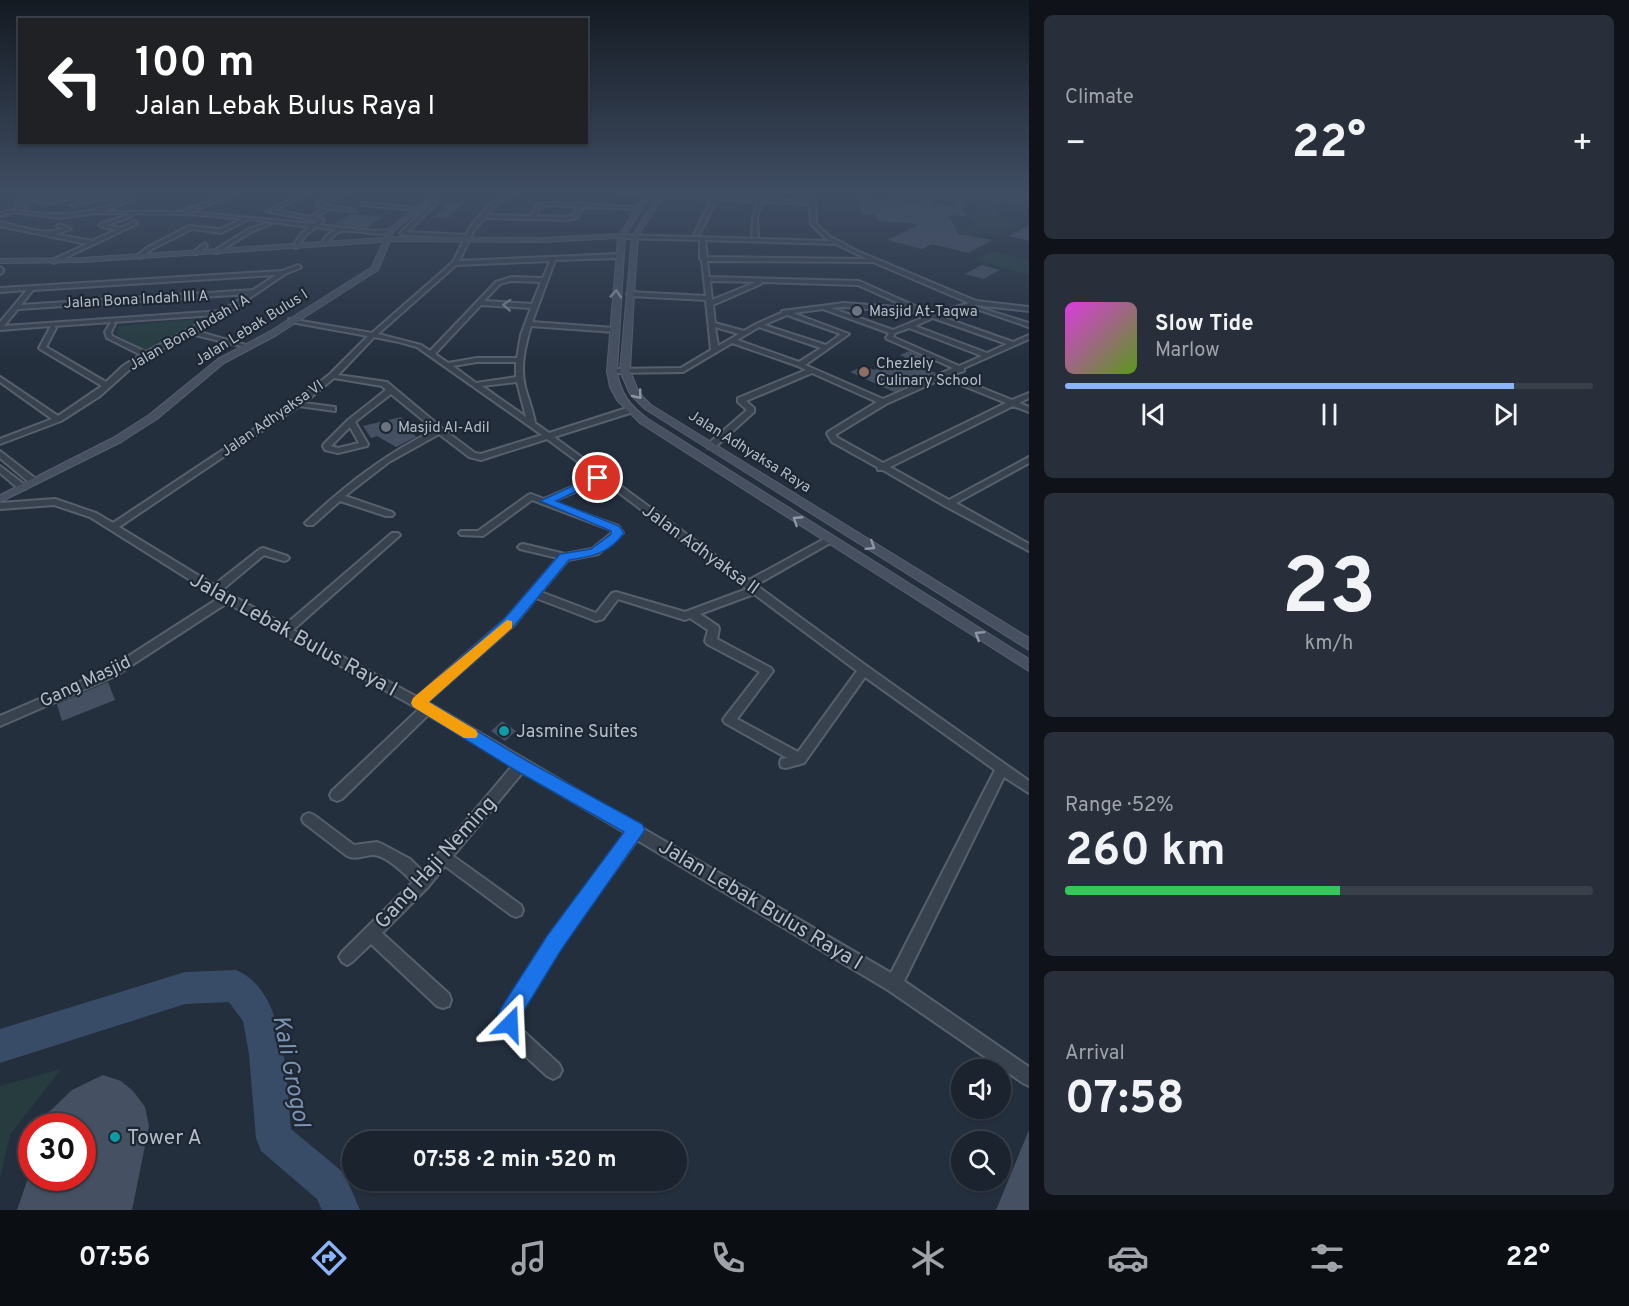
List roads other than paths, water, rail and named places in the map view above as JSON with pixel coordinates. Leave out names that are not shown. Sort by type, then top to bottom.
[{"type":"main road","points":[[0,267],[54,261],[235,250]]},
{"type":"main road","points":[[0,267],[270,250]]},
{"type":"main road","name":"Jalan Lebak Bulus I","points":[[0,499],[117,440],[153,417],[221,361],[375,268],[382,250]]},
{"type":"main road","name":"Jalan Adhyaksa Raya","points":[[620,250],[612,371],[614,386],[630,410],[744,486],[1029,666]]},
{"type":"main road","points":[[625,371],[634,250]]},
{"type":"main road","name":"Jalan Adhyaksa Raya","points":[[625,371],[635,394],[648,407],[1029,645]]},
{"type":"main road","points":[[744,486],[763,478]]},
{"type":"street","points":[[54,261],[76,250]]},
{"type":"street","points":[[141,256],[147,250]]},
{"type":"street","points":[[195,253],[198,250]]},
{"type":"street","name":"Jalan Adhyaksa VI","points":[[112,528],[298,404],[333,376],[373,335],[455,263],[461,250]]},
{"type":"street","points":[[702,250],[707,279],[714,352]]},
{"type":"street","points":[[853,250],[973,304],[1029,325]]},
{"type":"street","points":[[455,263],[619,256]]},
{"type":"street","points":[[703,259],[877,262]]},
{"type":"street","points":[[531,425],[520,379],[520,360],[534,306],[553,260]]},
{"type":"street","name":"Jalan Bona Indah I A","points":[[0,442],[58,419],[107,386],[126,368],[224,313],[257,292],[284,269],[296,268]]},
{"type":"street","points":[[0,290],[284,269]]},
{"type":"street","points":[[707,279],[853,282],[920,311],[1013,344]]},
{"type":"street","points":[[431,354],[481,303],[490,289],[504,280],[546,280]]},
{"type":"street","points":[[630,294],[709,301],[764,281]]},
{"type":"street","points":[[0,329],[31,289]]},
{"type":"street","name":"Jalan Bona Indah III A","points":[[16,307],[257,292]]},
{"type":"street","points":[[481,303],[534,306]]},
{"type":"street","points":[[961,369],[889,338],[893,332],[935,315],[973,304],[1029,309]]},
{"type":"street","points":[[612,371],[677,372],[784,312],[816,306],[844,305],[920,311]]},
{"type":"street","points":[[816,306],[893,332]]},
{"type":"street","points":[[855,319],[884,308]]},
{"type":"street","points":[[784,312],[846,334],[800,364]]},
{"type":"street","points":[[0,329],[53,328],[224,313]]},
{"type":"street","name":"Jalan Adhyaksa II","points":[[291,320],[411,343],[431,354],[548,436],[864,670],[1029,788]]},
{"type":"street","points":[[0,329],[113,322]]},
{"type":"street","points":[[113,322],[108,332],[109,337],[146,356]]},
{"type":"street","points":[[529,324],[614,330]]},
{"type":"street","points":[[712,324],[744,333]]},
{"type":"street","points":[[758,325],[826,347]]},
{"type":"street","points":[[910,326],[989,356]]},
{"type":"street","points":[[53,328],[42,348],[107,386]]},
{"type":"street","points":[[192,332],[247,347]]},
{"type":"street","points":[[1029,337],[883,402],[831,434],[835,440],[881,468],[1029,548]]},
{"type":"street","points":[[732,341],[800,364],[883,402]]},
{"type":"street","points":[[448,365],[477,360],[520,360]]},
{"type":"street","points":[[711,446],[751,410],[741,400],[813,370]]},
{"type":"street","points":[[944,375],[1029,411]]},
{"type":"street","points":[[333,376],[384,384],[472,455],[485,458],[630,410]]},
{"type":"street","points":[[0,379],[58,419]]},
{"type":"street","points":[[476,385],[520,379]]},
{"type":"street","points":[[351,422],[392,390]]},
{"type":"street","points":[[881,468],[1029,395]]},
{"type":"street","points":[[298,404],[332,409]]},
{"type":"street","points":[[310,523],[387,457],[440,431]]},
{"type":"street","points":[[0,454],[33,481]]},
{"type":"street","points":[[948,504],[1029,460]]},
{"type":"street","points":[[0,469],[22,487]]},
{"type":"street","points":[[546,501],[602,477]]},
{"type":"street","points":[[338,497],[389,514]]},
{"type":"street","points":[[464,533],[480,534],[530,497],[615,528],[618,533],[595,552],[565,557],[524,547]]},
{"type":"street","name":"Jalan Lebak Bulus Raya I","points":[[0,506],[44,502],[65,504],[93,515],[214,591],[423,705],[894,984],[1029,1077]]},
{"type":"street","points":[[286,630],[395,535]]},
{"type":"street","points":[[688,615],[752,587],[829,540]]},
{"type":"street","points":[[214,591],[263,551],[284,558]]},
{"type":"street","points":[[337,795],[423,705],[510,622],[565,557]]},
{"type":"street","points":[[534,593],[598,617],[616,595],[688,615],[714,629],[711,641],[767,671],[729,720],[800,759]]},
{"type":"street","name":"Gang Masjid","points":[[0,721],[111,674],[227,598]]},
{"type":"street","points":[[786,763],[800,759],[864,670]]},
{"type":"street","name":"Gang Haji Neming","points":[[347,957],[445,858],[521,765]]},
{"type":"street","points":[[894,984],[1002,769]]},
{"type":"street","points":[[309,819],[352,852],[377,848],[405,864],[423,882]]},
{"type":"street","points":[[553,1070],[514,1034],[509,1015],[554,943],[636,830]]},
{"type":"street","points":[[445,858],[516,910]]},
{"type":"street","points":[[372,933],[443,1000]]},
{"type":"waterway","name":"Kali Grogol","points":[[0,1046],[185,988],[236,986],[258,1014],[266,1054],[274,1138],[331,1186],[341,1210]]},
{"type":"place","name":"Masjid At-Taqwa","points":[[857,311]]},
{"type":"place","name":"Chezlely Culinary School","points":[[864,372]]},
{"type":"place","name":"Masjid Al-Adil","points":[[386,427]]},
{"type":"place","name":"Jasmine Suites","points":[[504,731]]},
{"type":"place","name":"Tower A","points":[[115,1137]]}]
